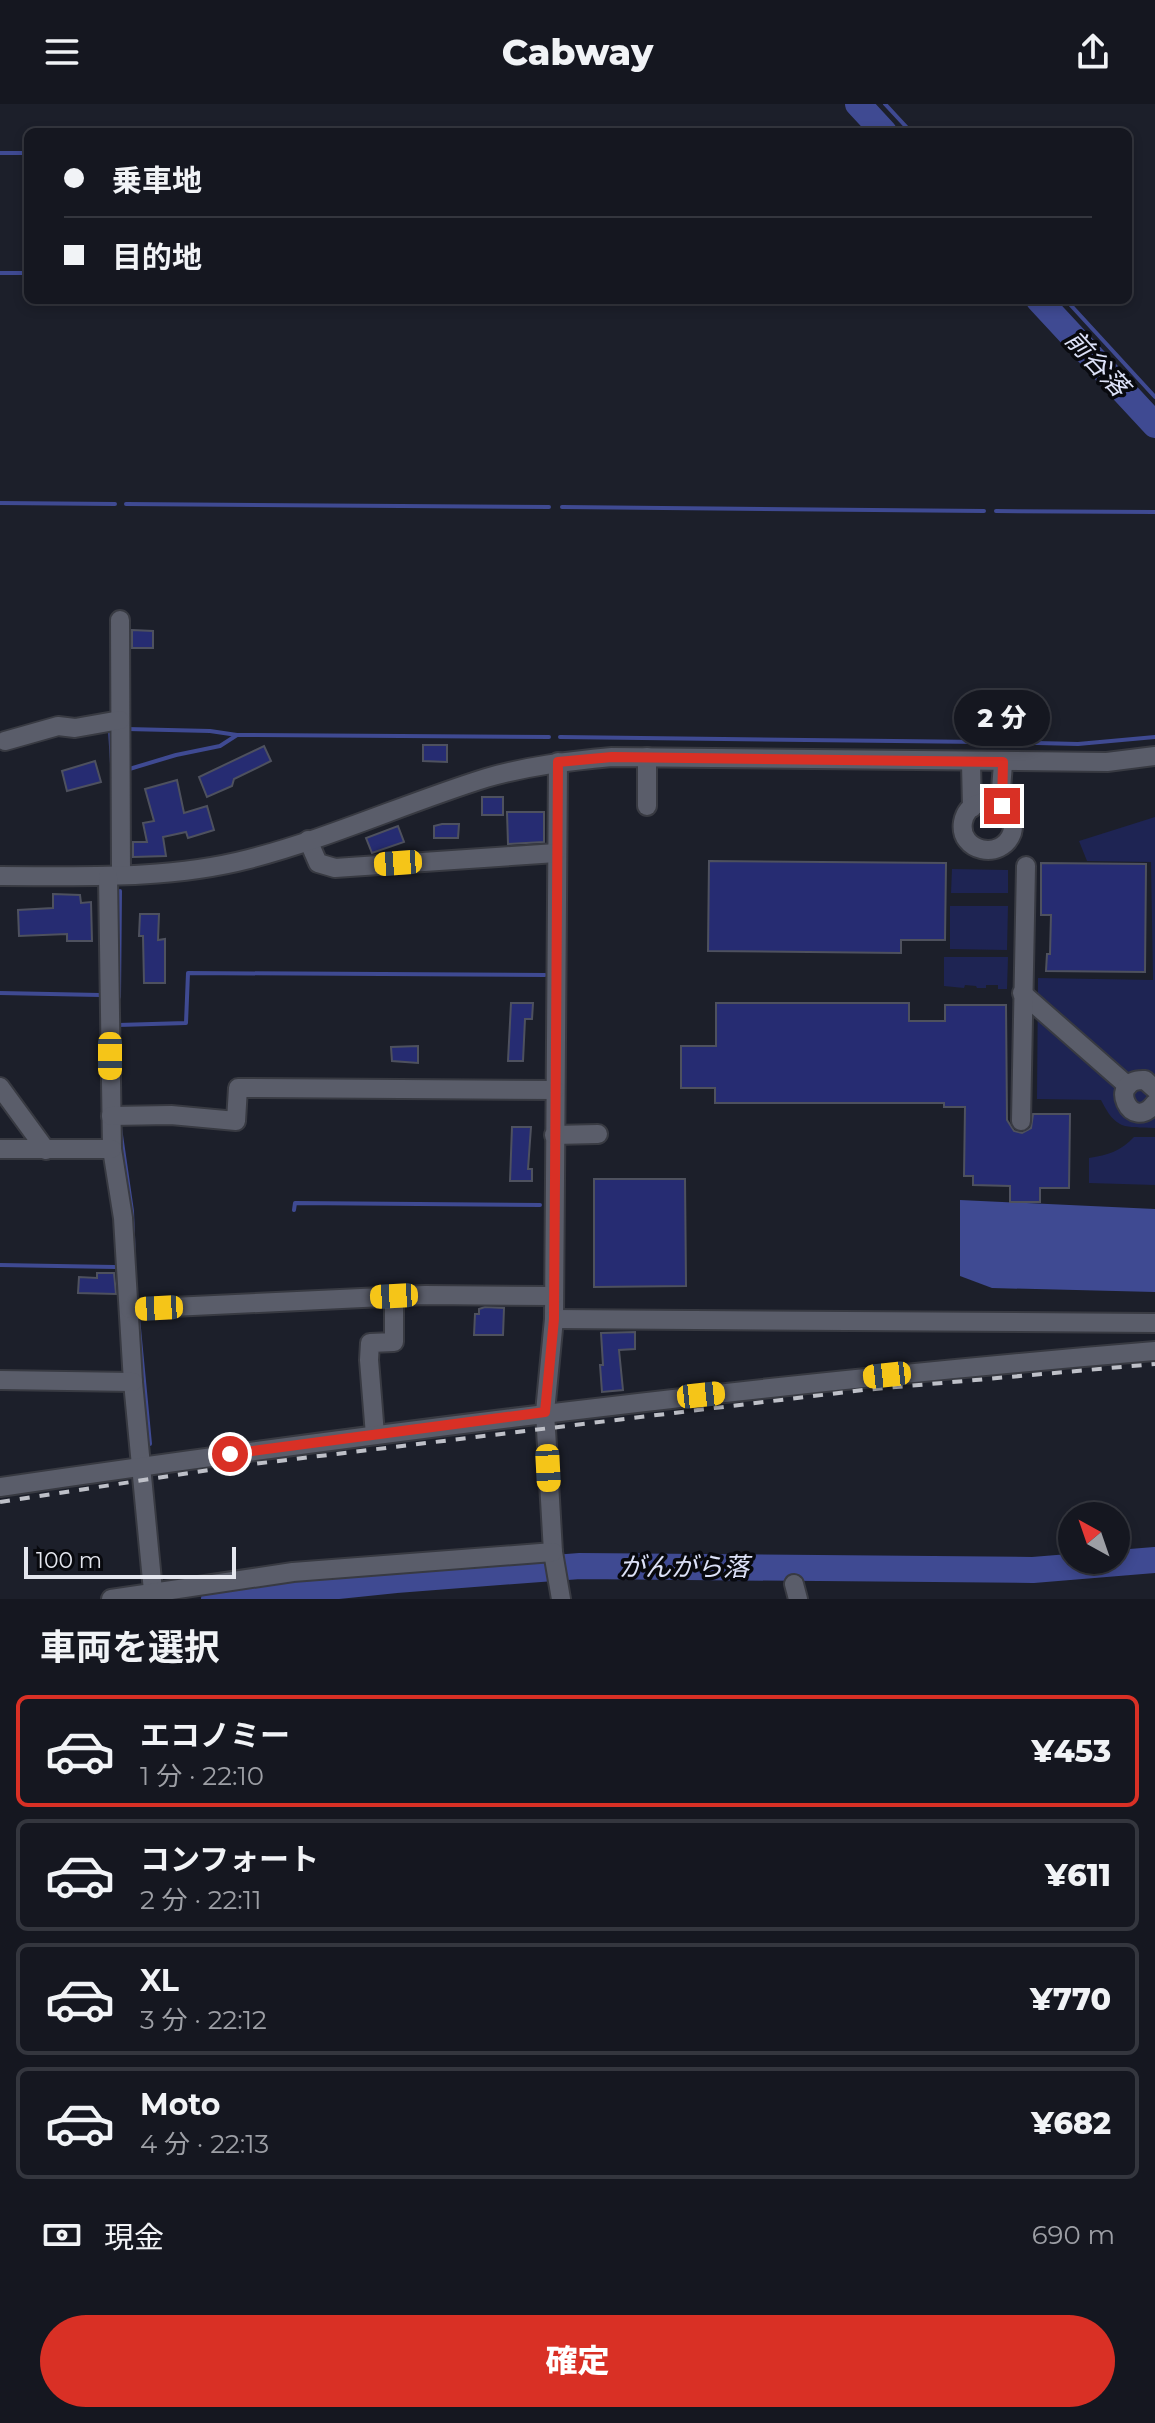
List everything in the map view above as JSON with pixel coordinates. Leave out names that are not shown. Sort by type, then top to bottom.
[{"type":"street","points":[[120,620],[112,1149],[123,1218],[133,1382],[153,1591]]},
{"type":"street","points":[[5,741],[58,726],[75,728],[120,720]]},
{"type":"street","points":[[0,876],[114,876],[205,868],[308,840],[488,778],[558,762],[612,757],[1107,762],[1155,756]]},
{"type":"street","points":[[647,757],[647,806]]},
{"type":"street","points":[[558,762],[554,1319],[545,1412],[553,1554],[559,1592]]},
{"type":"street","points":[[971,762],[972,808]]},
{"type":"street","points":[[1002,806],[1003,762]]},
{"type":"street","points":[[987,801],[1002,806],[1012,819],[1011,835],[1001,847],[985,851],[971,844],[966,838],[963,822],[972,808],[987,801]]},
{"type":"street","points":[[308,840],[318,863],[335,868],[556,853]]},
{"type":"street","points":[[1021,1121],[1026,866]]},
{"type":"street","points":[[1022,993],[1128,1086]]},
{"type":"street","points":[[1144,1080],[1154,1102],[1138,1112],[1128,1108],[1124,1098],[1128,1086],[1134,1081],[1144,1080]]},
{"type":"street","points":[[0,1087],[46,1150]]},
{"type":"street","points":[[111,1116],[171,1115],[236,1121],[238,1088],[555,1090]]},
{"type":"street","points":[[554,1135],[598,1134]]},
{"type":"street","points":[[0,1149],[112,1149]]},
{"type":"street","points":[[130,1309],[394,1296],[553,1296]]},
{"type":"street","points":[[375,1435],[370,1343],[394,1342],[394,1296]]},
{"type":"street","points":[[554,1319],[1155,1323]]},
{"type":"street","points":[[0,1487],[545,1412],[981,1365],[1155,1351]]},
{"type":"street","points":[[0,1380],[133,1382]]},
{"type":"street","points":[[111,1599],[293,1572],[553,1554]]},
{"type":"shaded area","points":[[1155,817],[1155,1128],[1122,1125],[1111,1117],[1101,1100],[1037,1099],[1038,978],[1153,980],[1151,862],[1087,861],[1079,841]]},
{"type":"shaded area","points":[[952,869],[1008,870],[1008,893],[951,893]]},
{"type":"shaded area","points":[[950,906],[1008,906],[1007,950],[950,949]]},
{"type":"shaded area","points":[[944,957],[1008,957],[1007,989],[998,989],[998,985],[986,985],[986,988],[944,986]]},
{"type":"shaded area","points":[[1134,1137],[1155,1137],[1155,1185],[1089,1183],[1089,1158],[1114,1152]]},
{"type":"shaded area","points":[[960,1200],[1155,1209],[1155,1292],[992,1288],[960,1276]]},
{"type":"building","points":[[132,630],[153,631],[153,648],[132,648]]},
{"type":"building","points":[[423,745],[447,745],[447,762],[423,761]]},
{"type":"building","points":[[264,746],[271,761],[234,779],[232,786],[207,797],[199,777]]},
{"type":"building","points":[[95,761],[101,782],[67,791],[62,771]]},
{"type":"building","points":[[177,780],[184,813],[207,806],[214,830],[188,838],[186,832],[163,837],[166,856],[133,857],[133,842],[147,842],[143,823],[154,821],[145,789]]},
{"type":"building","points":[[482,797],[503,797],[503,815],[482,815]]},
{"type":"building","points":[[507,812],[544,812],[544,842],[508,844]]},
{"type":"building","points":[[459,824],[458,838],[434,838],[434,826]]},
{"type":"building","points":[[398,826],[404,842],[372,853],[366,838]]},
{"type":"building","points":[[709,861],[946,863],[945,940],[901,940],[901,953],[708,951]]},
{"type":"building","points":[[1041,863],[1146,864],[1145,972],[1046,971],[1047,954],[1050,954],[1051,915],[1041,915]]},
{"type":"building","points":[[53,894],[80,895],[81,903],[91,902],[92,941],[67,941],[67,934],[19,936],[18,910],[53,908]]},
{"type":"building","points":[[140,914],[159,914],[158,940],[165,939],[165,983],[144,983]]},
{"type":"building","points":[[511,1003],[533,1003],[532,1019],[525,1019],[523,1061],[508,1061]]},
{"type":"building","points":[[716,1003],[909,1003],[909,1021],[945,1021],[945,1005],[1006,1005],[1007,1120],[1014,1131],[1022,1133],[1031,1128],[1033,1114],[1070,1114],[1069,1188],[1040,1188],[1040,1202],[1010,1202],[1010,1186],[973,1185],[973,1176],[964,1176],[965,1107],[944,1107],[944,1103],[715,1103],[715,1088],[681,1088],[681,1046],[716,1046]]},
{"type":"building","points":[[418,1046],[418,1063],[392,1061],[391,1047]]},
{"type":"building","points":[[512,1127],[531,1127],[528,1169],[532,1169],[532,1181],[510,1181]]},
{"type":"building","points":[[594,1179],[685,1179],[686,1286],[594,1287]]},
{"type":"building","points":[[97,1273],[114,1273],[116,1294],[78,1293],[79,1277],[97,1278]]},
{"type":"building","points":[[485,1307],[504,1308],[503,1335],[474,1335],[475,1314]]},
{"type":"building","points":[[635,1332],[635,1349],[619,1350],[623,1390],[602,1392],[601,1333]]},
{"type":"waterway","name":"前谷落","points":[[858,104],[880,128]]},
{"type":"waterway","points":[[885,104],[907,128]]},
{"type":"waterway","points":[[0,153],[24,153]]},
{"type":"waterway","points":[[0,273],[24,273]]},
{"type":"waterway","name":"前谷落","points":[[1043,304],[1155,425]]},
{"type":"waterway","points":[[1070,304],[1155,397]]},
{"type":"waterway","points":[[0,503],[115,504]]},
{"type":"waterway","points":[[126,504],[549,507]]},
{"type":"waterway","points":[[562,507],[984,511]]},
{"type":"waterway","points":[[996,511],[1155,512]]},
{"type":"waterway","points":[[107,730],[110,729],[112,764]]},
{"type":"waterway","points":[[127,729],[210,731],[237,735],[549,737]]},
{"type":"waterway","points":[[126,770],[220,746],[237,735]]},
{"type":"waterway","points":[[560,737],[982,742]]},
{"type":"waterway","points":[[990,742],[1078,744],[1155,737]]},
{"type":"waterway","points":[[119,997],[120,891]]},
{"type":"waterway","points":[[118,1025],[186,1023],[188,973],[545,975]]},
{"type":"waterway","points":[[0,993],[100,995]]},
{"type":"waterway","points":[[120,1128],[132,1211],[134,1259]]},
{"type":"waterway","points":[[294,1210],[295,1203],[540,1205]]},
{"type":"waterway","points":[[0,1265],[115,1267]]},
{"type":"waterway","points":[[138,1318],[150,1444]]},
{"type":"waterway","name":"がんがら落","points":[[214,1599],[396,1580],[580,1566],[1033,1570],[1155,1560]]},
{"type":"railway","points":[[0,1502],[229,1467],[863,1390],[1155,1364]]},
{"type":"route","points":[[230,1454],[545,1412],[554,1319],[558,762],[612,757],[1003,762],[1002,806]]}]
